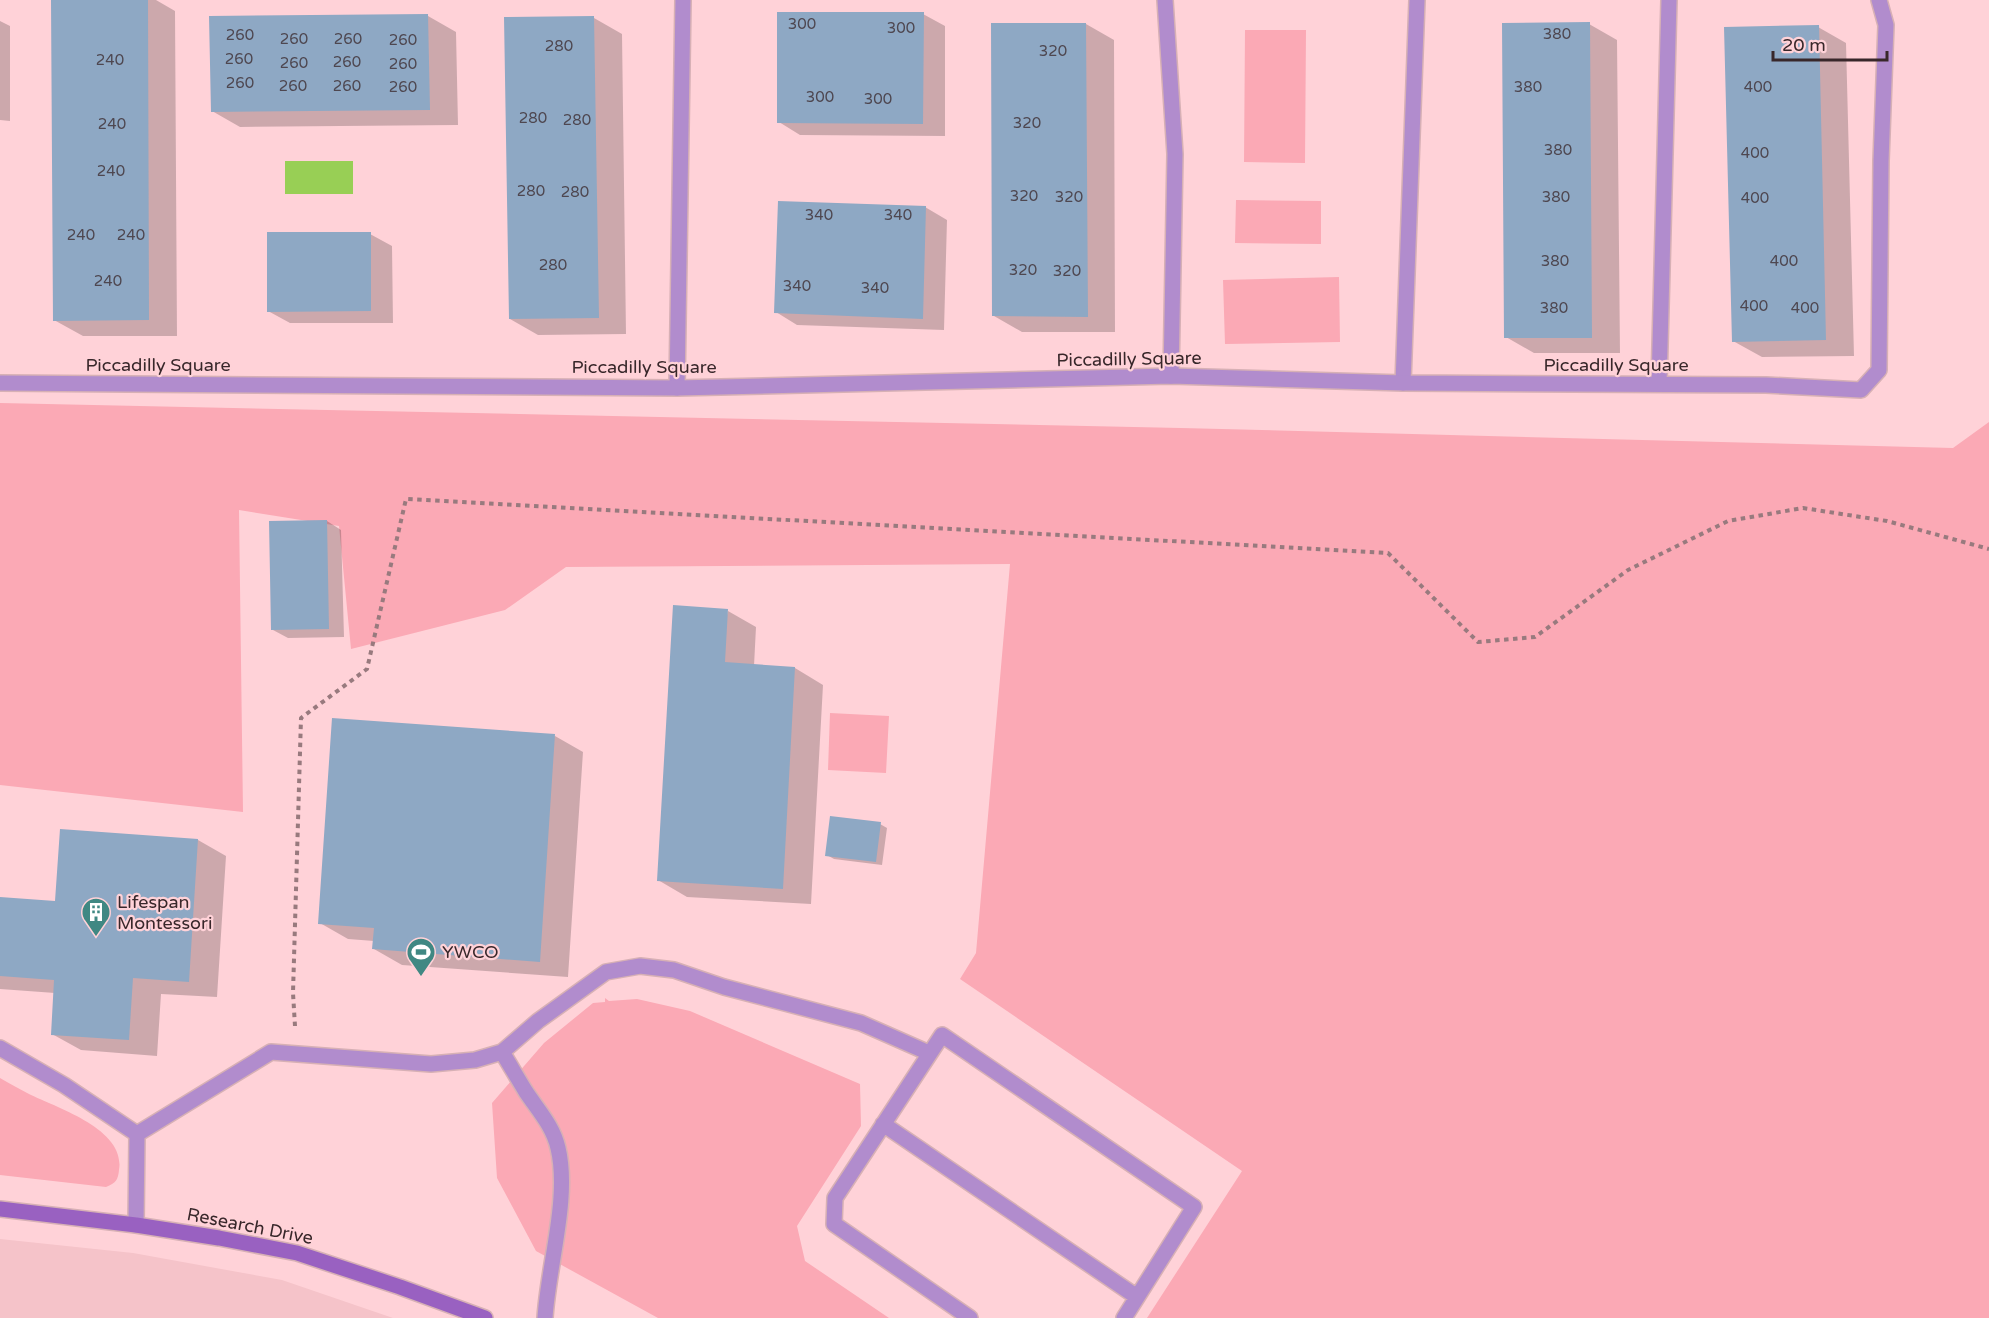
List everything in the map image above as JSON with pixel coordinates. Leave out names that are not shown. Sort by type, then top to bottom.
[{"type":"street","points":[[677,388],[683,0]]},
{"type":"street","points":[[1165,0],[1175,154],[1171,376]]},
{"type":"street","points":[[1403,383],[1417,0]]},
{"type":"street","points":[[1659,384],[1669,0]]},
{"type":"street","name":"Piccadilly Square","points":[[0,383],[677,388],[1171,376],[1403,383],[1766,385],[1861,390],[1879,370],[1881,161],[1886,25],[1879,0]]},
{"type":"street","points":[[137,1134],[271,1052],[431,1065],[476,1060],[502,1052],[538,1021],[606,972],[640,966],[674,970],[724,987],[861,1023],[929,1053]]},
{"type":"street","points":[[970,1318],[834,1224],[835,1198],[942,1035],[1194,1207],[1124,1318]]},
{"type":"street","points":[[0,1048],[64,1085],[137,1134]]},
{"type":"street","points":[[502,1052],[526,1092],[545,1117],[557,1146],[561,1169],[559,1206],[546,1292],[545,1318]]},
{"type":"street","points":[[883,1124],[1137,1297]]},
{"type":"street","points":[[135,1225],[137,1134]]},
{"type":"street","name":"Research Drive","points":[[0,1209],[135,1225],[297,1253],[485,1318]]},
{"type":"path","points":[[294,993],[301,718],[367,669],[406,499],[1388,553],[1478,642],[1534,637],[1628,570],[1728,521],[1803,508],[1887,521],[1989,549]]},
{"type":"shaded area","points":[[1245,30],[1306,30],[1305,163],[1244,162]]},
{"type":"shaded area","points":[[285,161],[353,161],[353,194],[285,194]]},
{"type":"shaded area","points":[[1236,200],[1321,201],[1321,244],[1235,243]]},
{"type":"shaded area","points":[[1339,277],[1340,342],[1225,344],[1223,280]]},
{"type":"shaded area","points":[[0,403],[1181,428],[1953,448],[1989,422],[1989,1318],[1147,1318],[1242,1171],[960,979],[976,953],[1010,564],[566,567],[505,610],[351,649],[339,526],[239,510],[243,812],[0,785]]},
{"type":"shaded area","points":[[830,713],[889,716],[886,773],[828,770]]},
{"type":"shaded area","points":[[605,998],[609,1001],[637,999],[690,1011],[860,1084],[861,1126],[797,1226],[805,1261],[889,1318],[658,1318],[536,1251],[497,1178],[492,1103],[544,1043],[593,1003],[605,1002]]},
{"type":"shaded area","points":[[0,1078],[72,1113],[101,1132],[112,1143],[118,1156],[119,1170],[116,1181],[106,1187],[0,1175]]},
{"type":"shaded area","points":[[0,1239],[133,1253],[282,1280],[393,1318],[0,1318]]},
{"type":"building","points":[[51,0],[148,0],[149,320],[53,321]]},
{"type":"building","points":[[777,12],[924,12],[923,124],[777,123]]},
{"type":"building","points":[[428,14],[430,110],[211,112],[209,16]]},
{"type":"building","points":[[594,16],[599,318],[509,319],[504,17]]},
{"type":"building","points":[[1590,22],[1592,338],[1504,338],[1502,23]]},
{"type":"building","points":[[991,23],[1086,23],[1088,317],[992,316]]},
{"type":"building","points":[[1819,25],[1826,340],[1732,342],[1724,27]]},
{"type":"building","points":[[778,201],[926,206],[923,319],[774,313]]},
{"type":"building","points":[[267,232],[371,232],[371,311],[267,312]]},
{"type":"building","points":[[327,520],[329,629],[271,630],[269,521]]},
{"type":"building","points":[[673,605],[728,609],[725,662],[795,667],[783,889],[657,881]]},
{"type":"building","points":[[332,718],[555,734],[540,962],[372,949],[374,928],[318,924]]},
{"type":"building","points":[[830,816],[881,822],[876,862],[825,856]]},
{"type":"building","name":"Lifespan Montessori","points":[[60,829],[198,839],[189,982],[133,978],[129,1040],[51,1035],[54,980],[0,976],[0,897],[55,901]]},
{"type":"place","name":"Lifespan Montessori","points":[[96,938]]},
{"type":"place","name":"YWCO","points":[[421,978]]}]
